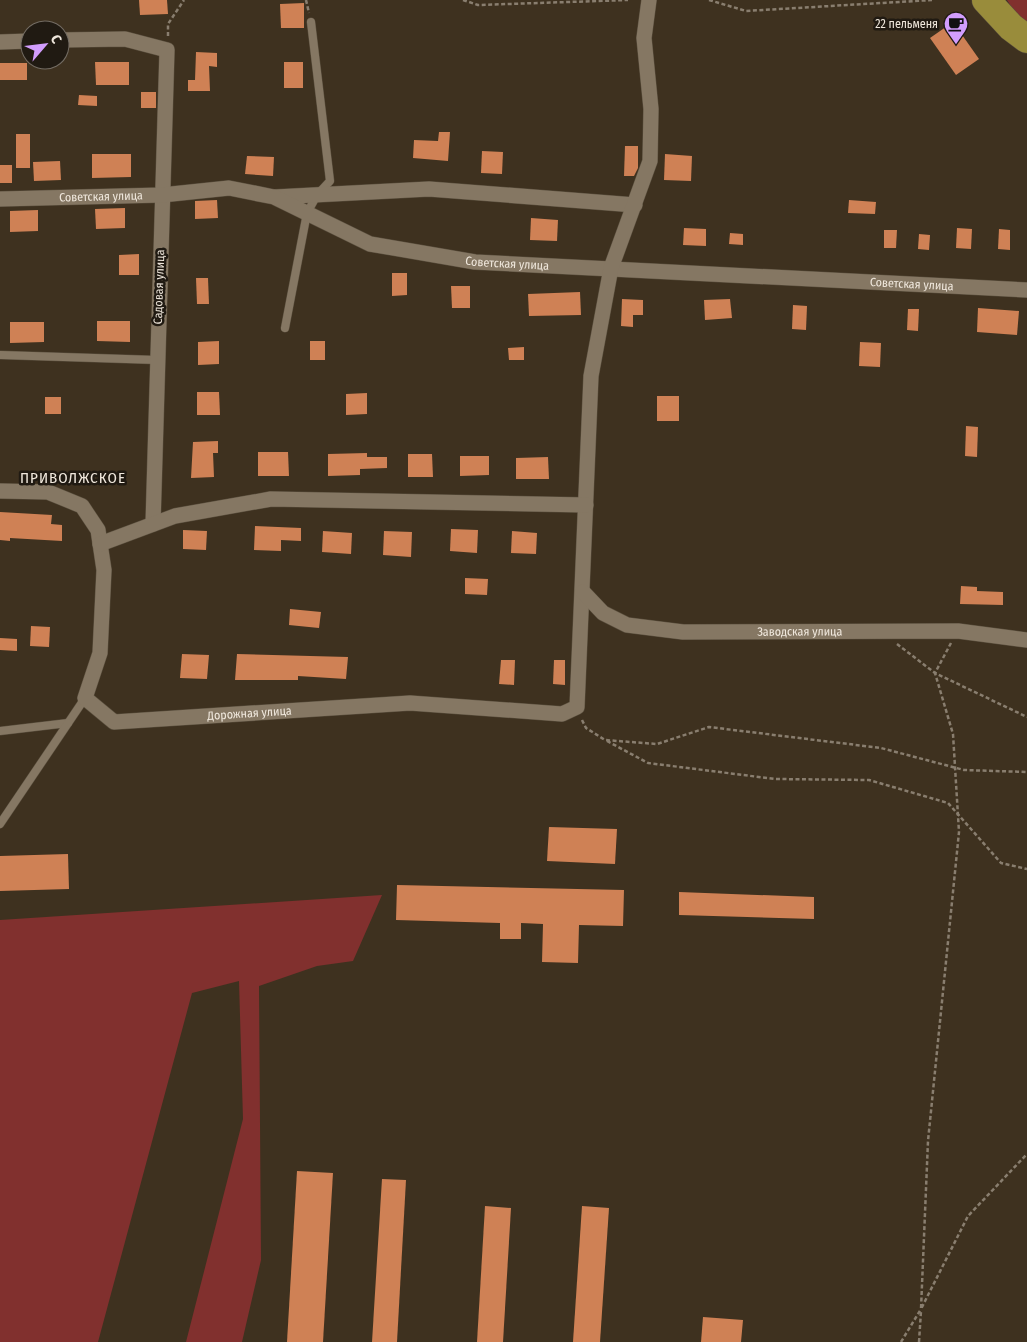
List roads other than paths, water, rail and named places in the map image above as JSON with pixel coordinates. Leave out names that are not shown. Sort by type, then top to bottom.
[{"type":"street","points":[[583,592],[591,376],[612,268],[650,160],[651,109],[644,38],[649,0]]},
{"type":"street","name":"Садовая улица","points":[[70,40],[125,39],[167,50],[153,524]]},
{"type":"street","points":[[0,42],[20,41]]},
{"type":"street","name":"Советская улица","points":[[0,199],[162,194],[229,188],[274,197],[370,244],[475,262],[1027,290]]},
{"type":"street","points":[[274,197],[429,189],[635,205]]},
{"type":"street","points":[[0,491],[48,492],[82,506],[98,530],[104,570],[100,653],[85,698]]},
{"type":"street","points":[[100,544],[175,516],[271,499],[586,505]]},
{"type":"street","name":"Заводская улица","points":[[583,592],[603,613],[627,625],[683,632],[958,631],[1027,640]]},
{"type":"street","name":"Дорожная улица","points":[[85,698],[114,722],[410,703],[562,714],[577,706],[583,592]]},
{"type":"lane","points":[[285,328],[307,213],[317,195],[330,181],[311,22]]},
{"type":"lane","points":[[0,355],[157,360]]},
{"type":"lane","points":[[0,824],[85,698]]},
{"type":"lane","points":[[0,731],[68,723]]},
{"type":"place","name":"22 пельменя","points":[[956,45]]},
{"type":"district","name":"ПРИВОЛЖСКОЕ","points":[[73,478]]}]
